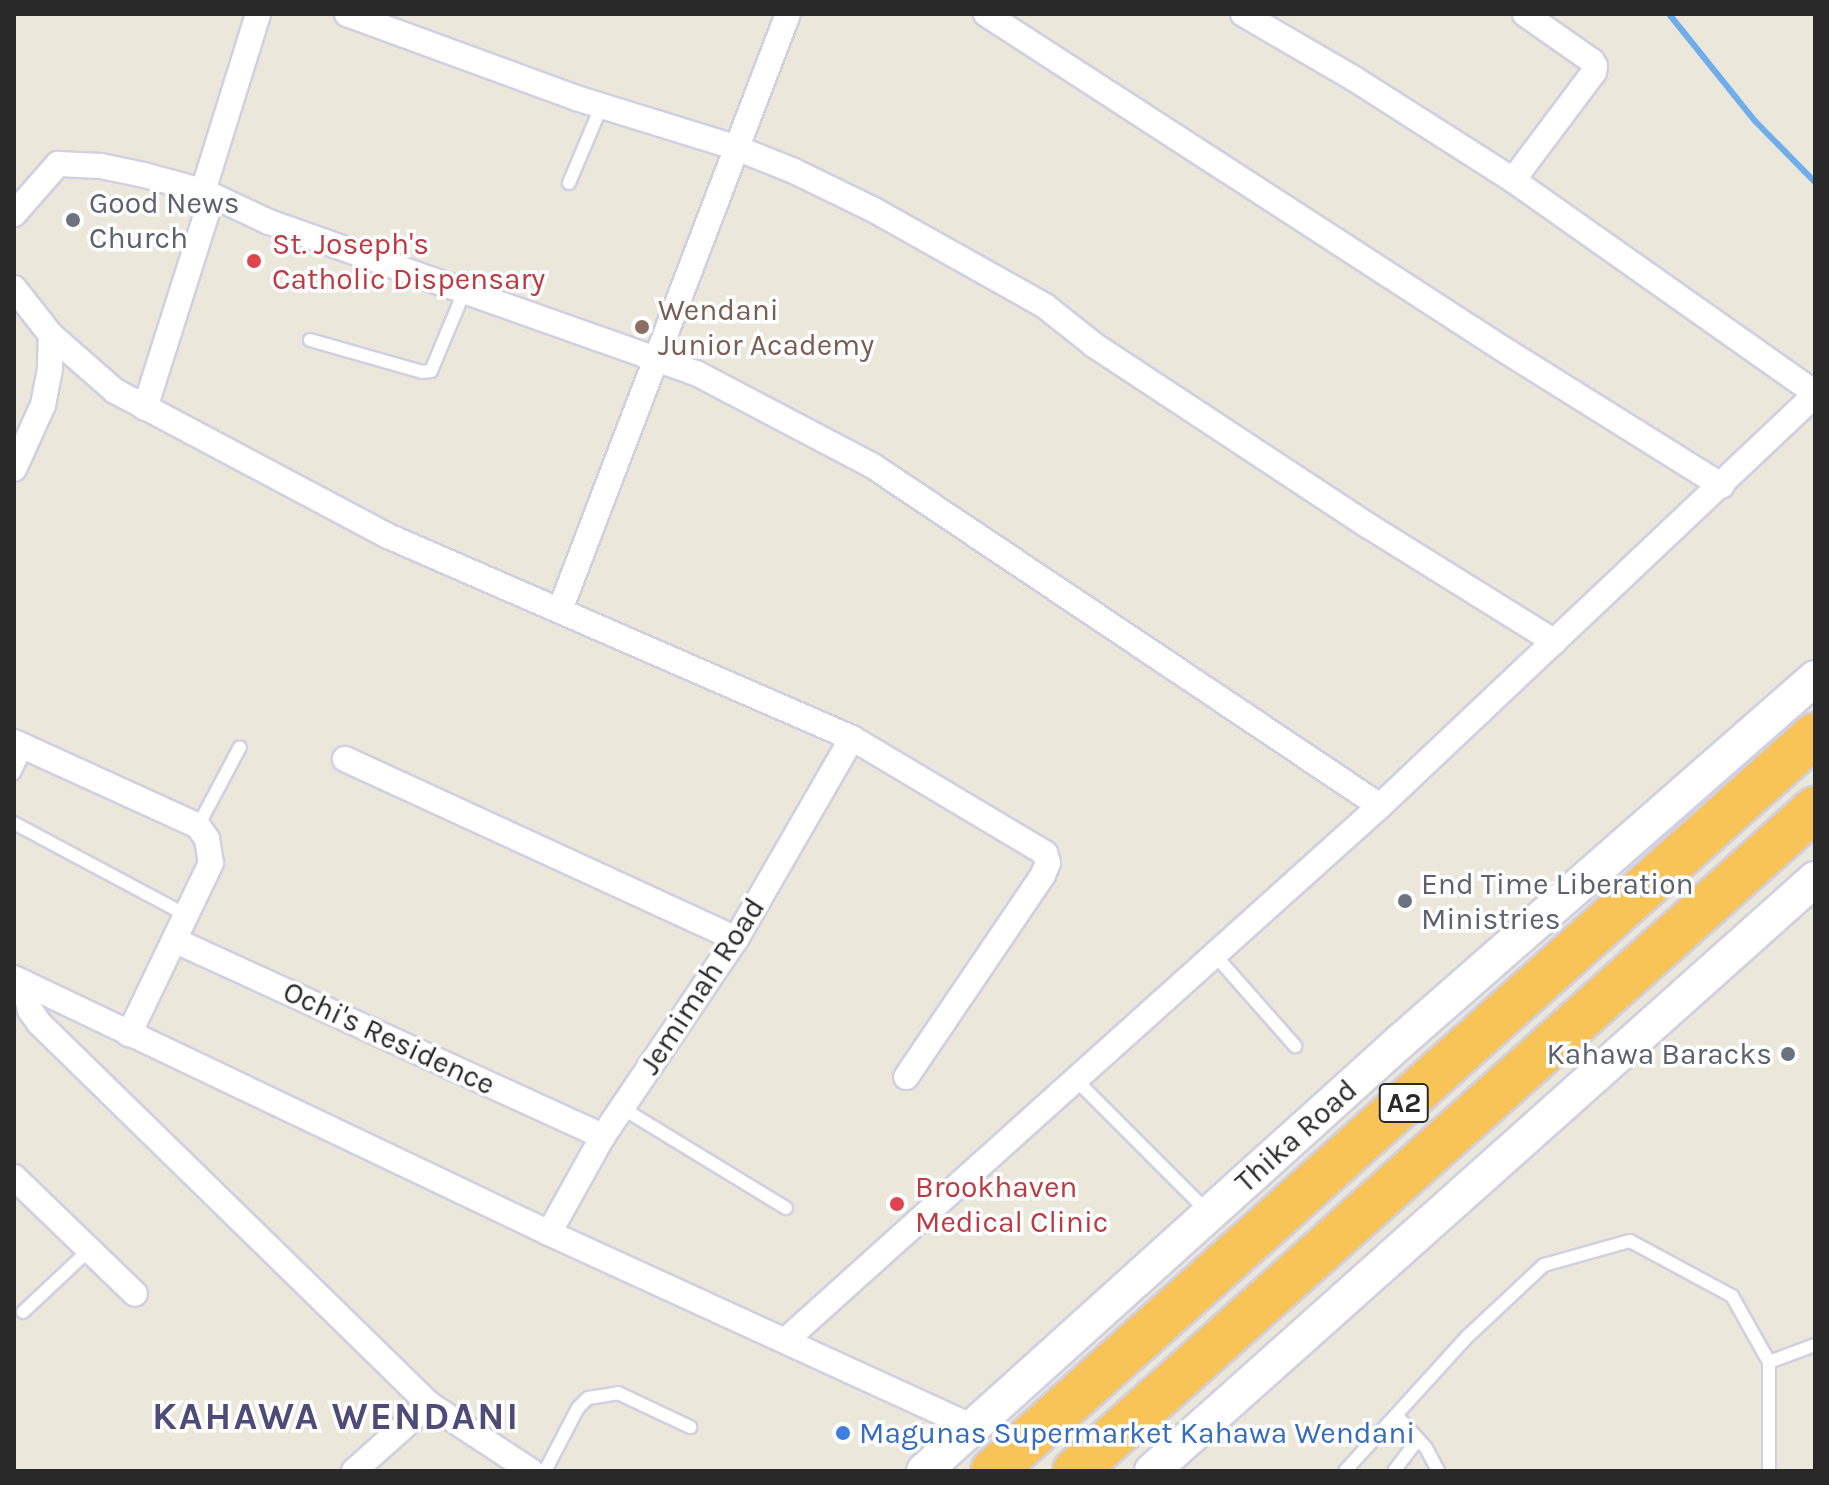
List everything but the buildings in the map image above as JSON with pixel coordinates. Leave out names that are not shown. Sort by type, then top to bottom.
[{"type":"highway","name":"Thika Road","points":[[993,1471],[1815,735]]},
{"type":"highway","name":"A2","points":[[1075,1471],[1815,809]]},
{"type":"main road","name":"Thika Road","points":[[924,1471],[1436,1010],[1815,678]]},
{"type":"main road","points":[[1152,1471],[1815,879]]},
{"type":"street","points":[[145,408],[258,14]]},
{"type":"street","points":[[347,14],[602,105],[734,147],[794,171],[874,210],[1045,306],[1094,345],[1342,508],[1555,642]]},
{"type":"street","points":[[560,610],[734,147],[788,14]]},
{"type":"street","points":[[986,14],[1503,349],[1722,486]]},
{"type":"street","points":[[787,1339],[1380,806],[1722,486],[1815,394],[1513,180],[1353,78],[1243,14]]},
{"type":"street","points":[[1513,180],[1594,72],[1595,66],[1525,14]]},
{"type":"street","points":[[14,214],[58,164],[101,166],[208,194],[464,292],[656,359],[754,400],[873,466],[1380,806]]},
{"type":"street","points":[[14,288],[51,335],[115,391],[145,408],[388,536],[852,738],[1045,853],[1048,863],[906,1077]]},
{"type":"street","points":[[14,469],[43,405],[50,369],[51,335]]},
{"type":"street","name":"Jemimah Road","points":[[549,1233],[603,1136],[736,939],[852,738]]},
{"type":"street","points":[[20,745],[198,826],[207,839],[211,863],[129,1034]]},
{"type":"street","points":[[345,759],[736,939]]},
{"type":"street","name":"Ochi's Residence","points":[[174,940],[603,1136]]},
{"type":"street","points":[[18,980],[549,1233],[787,1339],[973,1427]]},
{"type":"street","points":[[18,980],[39,1023],[429,1404],[531,1471]]},
{"type":"street","points":[[14,1177],[135,1294]]},
{"type":"street","points":[[354,1471],[429,1404]]},
{"type":"lane","points":[[569,183],[602,105]]},
{"type":"lane","points":[[310,340],[422,372],[431,371],[464,292]]},
{"type":"lane","points":[[14,773],[20,745]]},
{"type":"lane","points":[[198,826],[240,747]]},
{"type":"lane","points":[[14,823],[186,915]]},
{"type":"lane","points":[[1214,954],[1295,1046]]},
{"type":"lane","points":[[1075,1079],[1210,1214]]},
{"type":"lane","points":[[622,1108],[786,1208]]},
{"type":"lane","points":[[1345,1471],[1468,1336],[1544,1265],[1630,1241],[1732,1296],[1769,1362],[1769,1471]]},
{"type":"lane","points":[[23,1312],[89,1250]]},
{"type":"lane","points":[[1769,1362],[1815,1345]]},
{"type":"lane","points":[[545,1471],[578,1408],[588,1398],[618,1393],[690,1427]]},
{"type":"lane","points":[[1397,1416],[1418,1439],[1438,1471]]},
{"type":"lane","points":[[1394,1471],[1418,1439]]},
{"type":"waterway","points":[[1669,14],[1755,121],[1815,182]]},
{"type":"place","name":"Good News Church","points":[[73,220]]},
{"type":"place","name":"St. Joseph's Catholic Dispensary","points":[[254,261]]},
{"type":"place","name":"Wendani Junior Academy","points":[[642,327]]},
{"type":"place","name":"End Time Liberation Ministries","points":[[1405,901]]},
{"type":"place","name":"Kahawa Baracks","points":[[1788,1054]]},
{"type":"place","name":"Brookhaven Medical Clinic","points":[[897,1204]]},
{"type":"place","name":"Magunas Supermarket Kahawa Wendani","points":[[843,1433]]},
{"type":"district","name":"KAHAWA WENDANI","points":[[336,1417]]}]
